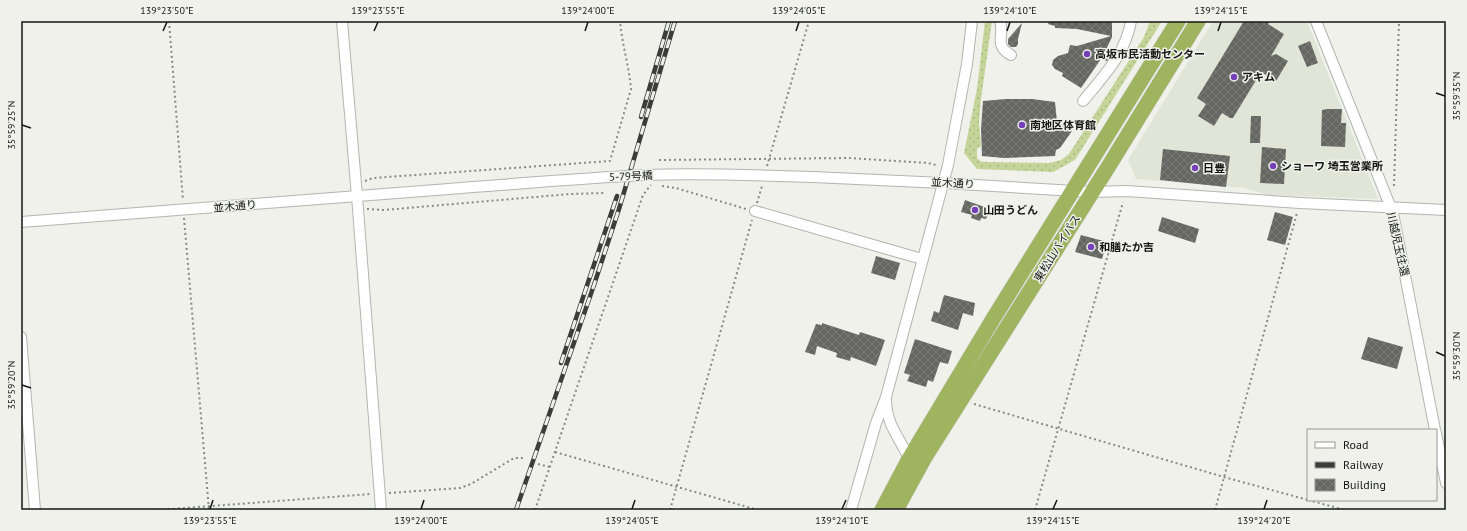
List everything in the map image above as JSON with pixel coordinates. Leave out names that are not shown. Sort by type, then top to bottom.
[{"type":"highway","name":"東松山バイパス","points":[[882,510],[909,459],[993,319],[1178,21]]},
{"type":"highway","name":"東松山バイパス","points":[[896,510],[914,474],[1198,21]]},
{"type":"street","points":[[342,21],[381,510]]},
{"type":"street","points":[[852,510],[876,423],[886,397],[948,165],[967,64],[972,21]]},
{"type":"street","points":[[1000,21],[1001,47],[1011,55]]},
{"type":"street","points":[[1083,101],[1114,64],[1128,34],[1131,21]]},
{"type":"street","name":"川越児玉往還","points":[[1316,21],[1393,213],[1436,429]]},
{"type":"street","name":"5-79号橋","points":[[449,189],[648,175],[813,177]]},
{"type":"street","name":"並木通り","points":[[813,177],[1092,192],[1126,191],[1446,210]]},
{"type":"street","name":"並木通り","points":[[21,222],[449,189]]},
{"type":"street","points":[[755,212],[922,259]]},
{"type":"street","points":[[21,338],[35,510]]},
{"type":"street","points":[[886,397],[886,413],[890,425],[909,459],[914,474]]},
{"type":"street","name":"川越児玉往還","points":[[1437,436],[1446,483]]},
{"type":"path","points":[[169,21],[209,510]]},
{"type":"path","points":[[356,184],[373,178],[610,161],[631,89],[621,38],[620,21]]},
{"type":"path","points":[[769,159],[809,21]]},
{"type":"path","points":[[1394,187],[1399,21]]},
{"type":"path","points":[[659,160],[849,158],[928,162],[936,165]]},
{"type":"path","points":[[535,510],[643,195],[650,186],[654,185]]},
{"type":"path","points":[[658,185],[676,188],[755,212],[670,510]]},
{"type":"path","points":[[1036,510],[1126,191]]},
{"type":"path","points":[[358,207],[371,210],[384,210],[562,195],[604,193]]},
{"type":"path","points":[[1215,510],[1300,202]]},
{"type":"path","points":[[962,399],[970,403],[1059,429],[1307,500]]},
{"type":"path","points":[[555,452],[758,510]]},
{"type":"path","points":[[158,510],[460,488],[471,484],[514,458],[523,458]]},
{"type":"path","points":[[538,464],[550,467]]},
{"type":"path","points":[[1312,501],[1344,510]]},
{"type":"shaded area","points":[[1213,21],[1307,21],[1378,199],[1268,195],[1245,188],[1136,179],[1128,160]]},
{"type":"green space","points":[[985,21],[992,21],[981,99],[979,123],[981,146],[977,149],[977,158],[984,162],[1049,163],[1061,160],[1069,154],[1144,37],[1150,21],[1162,21],[1075,160],[1053,172],[977,169],[964,153],[977,89]]},
{"type":"building","name":"高坂市民活動センター","points":[[1049,21],[1112,21],[1112,37],[1105,52],[1110,56],[1107,61],[1101,59],[1081,88],[1062,76],[1063,73],[1055,69],[1052,65],[1053,60],[1058,56],[1068,53],[1070,45],[1077,46],[1111,36],[1077,29],[1055,28],[1055,26],[1048,24]]},
{"type":"building","name":"アキム","points":[[1244,21],[1270,21],[1268,24],[1284,34],[1271,56],[1276,54],[1288,61],[1276,81],[1261,72],[1233,118],[1230,118],[1222,113],[1214,126],[1198,116],[1206,104],[1197,98]]},
{"type":"building","points":[[1022,23],[1018,44],[1016,47],[1011,47],[1008,44],[1008,39]]},
{"type":"building","points":[[1310,41],[1318,63],[1307,67],[1298,46]]},
{"type":"building","name":"南地区体育館","points":[[1032,99],[1055,102],[1057,122],[1072,131],[1060,148],[1056,150],[1055,156],[1004,158],[982,156],[981,129],[983,101]]},
{"type":"building","points":[[1342,109],[1341,123],[1346,123],[1345,147],[1321,146],[1322,110]]},
{"type":"building","points":[[1251,116],[1261,116],[1260,143],[1250,143]]},
{"type":"building","name":"ショーワ 埼玉営業所","points":[[1262,147],[1286,149],[1284,184],[1260,183]]},
{"type":"building","name":"日豊","points":[[1163,149],[1230,156],[1226,187],[1160,180]]},
{"type":"building","name":"山田うどん","points":[[965,200],[990,209],[986,219],[981,218],[980,221],[971,218],[972,215],[961,212]]},
{"type":"building","points":[[1275,212],[1293,217],[1285,245],[1267,240]]},
{"type":"building","points":[[1162,217],[1199,229],[1195,243],[1158,231]]},
{"type":"building","name":"和膳たか吉","points":[[1081,235],[1107,242],[1102,259],[1075,252]]},
{"type":"building","points":[[876,256],[900,263],[895,280],[871,273]]},
{"type":"building","points":[[944,295],[975,303],[973,316],[963,313],[958,330],[931,321],[934,311],[939,313]]},
{"type":"building","points":[[822,323],[859,335],[860,332],[885,340],[876,366],[851,357],[850,361],[836,357],[837,353],[817,346],[815,355],[805,352],[816,324],[822,325]]},
{"type":"building","points":[[1368,337],[1403,347],[1397,369],[1361,359]]},
{"type":"building","points":[[915,339],[952,351],[948,364],[940,362],[933,382],[928,380],[926,387],[907,381],[910,375],[904,373]]},
{"type":"railway","points":[[641,117],[669,21]]},
{"type":"railway","points":[[516,510],[619,209],[675,21]]},
{"type":"railway","points":[[561,363],[617,196]]},
{"type":"place","name":"高坂市民活動センター","points":[[1087,54]]},
{"type":"place","name":"アキム","points":[[1234,77]]},
{"type":"place","name":"南地区体育館","points":[[1022,125]]},
{"type":"place","name":"ショーワ 埼玉営業所","points":[[1273,166]]},
{"type":"place","name":"日豊","points":[[1195,168]]},
{"type":"place","name":"山田うどん","points":[[975,210]]},
{"type":"place","name":"和膳たか吉","points":[[1091,247]]}]
